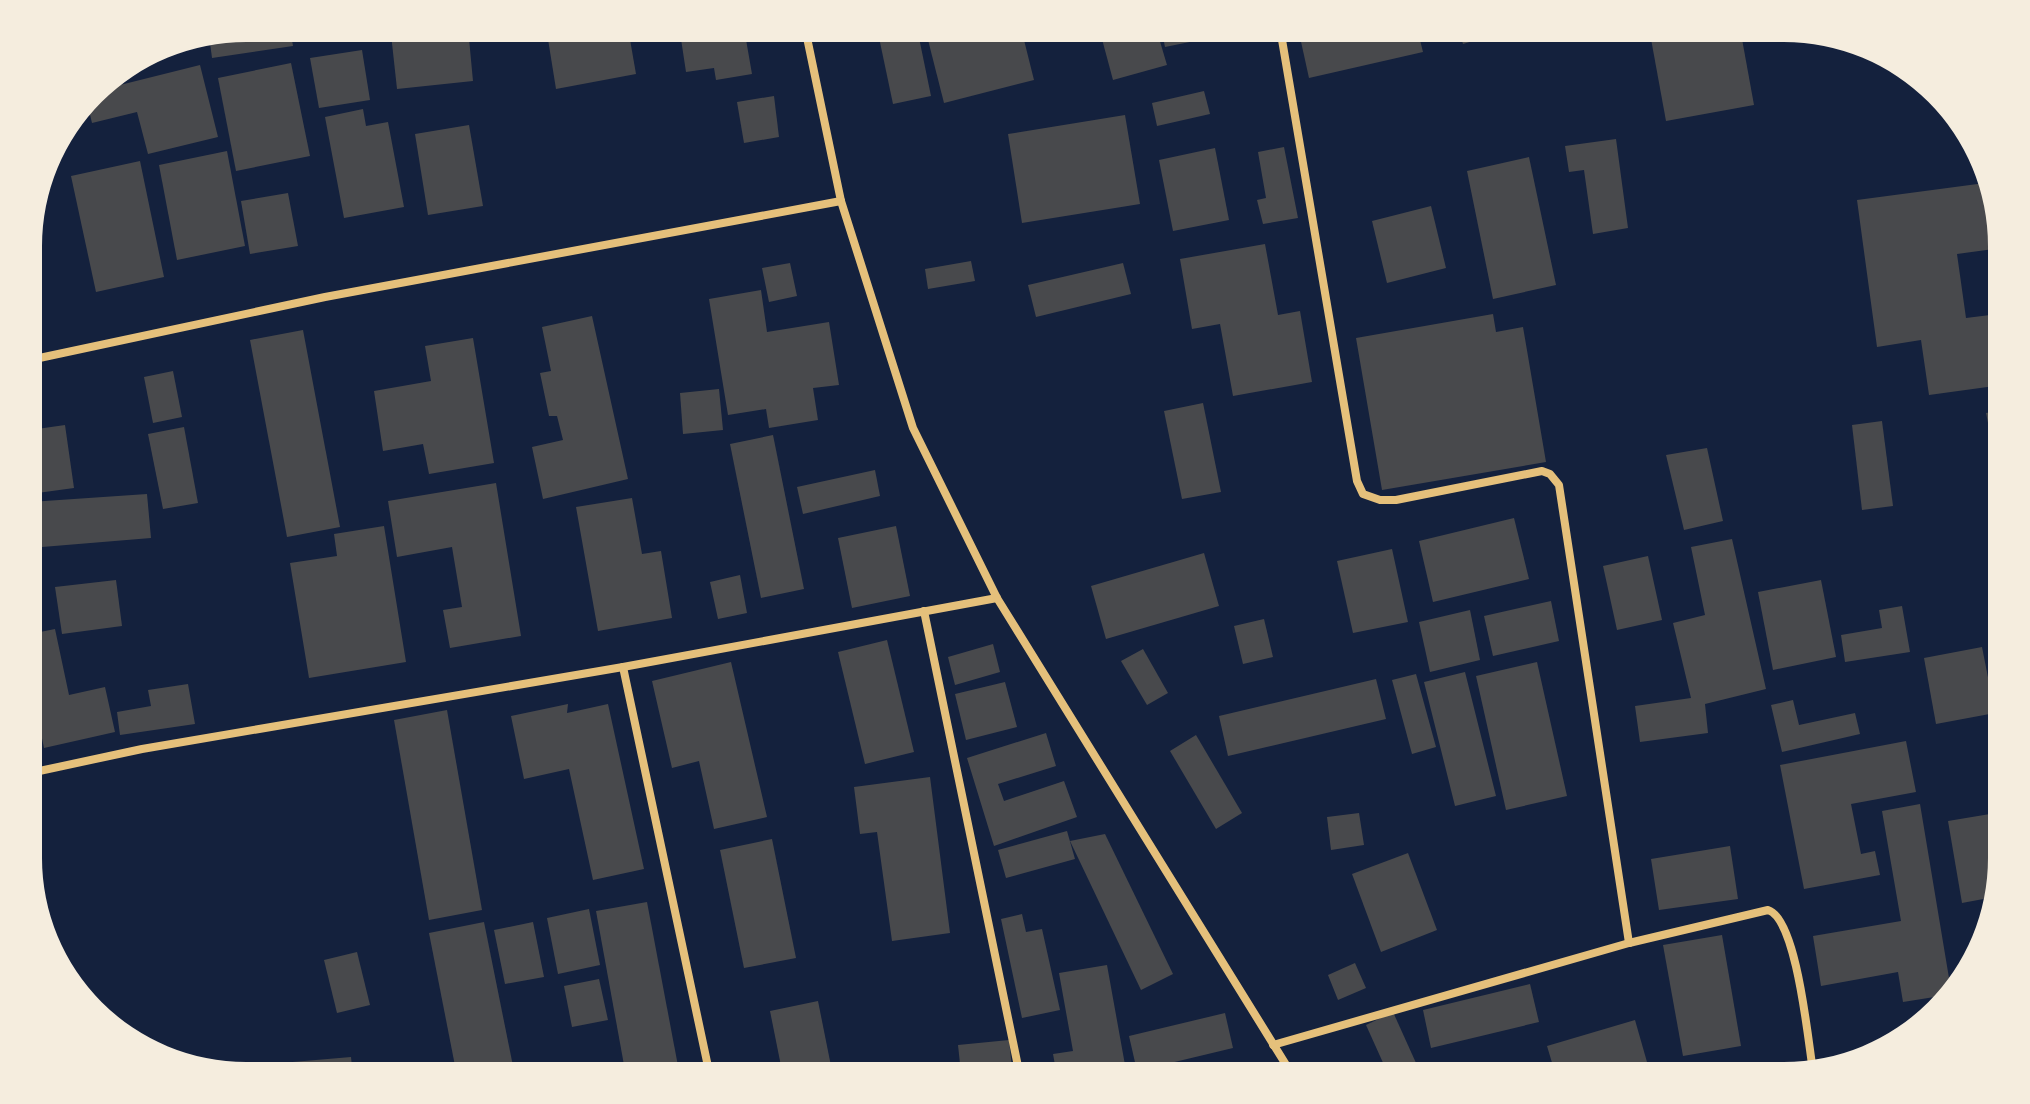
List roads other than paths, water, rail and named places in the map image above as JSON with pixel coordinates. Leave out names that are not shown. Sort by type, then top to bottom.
[{"type":"street","points":[[808,42],[841,201],[913,428],[997,598],[1284,1062]]},
{"type":"street","points":[[1282,42],[1357,481],[1363,494],[1380,500],[1396,500],[1542,471],[1550,474],[1559,485],[1629,943]]},
{"type":"street","points":[[42,357],[325,297],[841,201]]},
{"type":"street","points":[[42,770],[158,746],[623,667],[997,598]]},
{"type":"street","points":[[924,611],[1017,1062]]},
{"type":"street","points":[[623,667],[707,1062]]},
{"type":"street","points":[[1273,1045],[1629,943],[1773,911],[1781,920],[1792,946],[1811,1060]]}]
